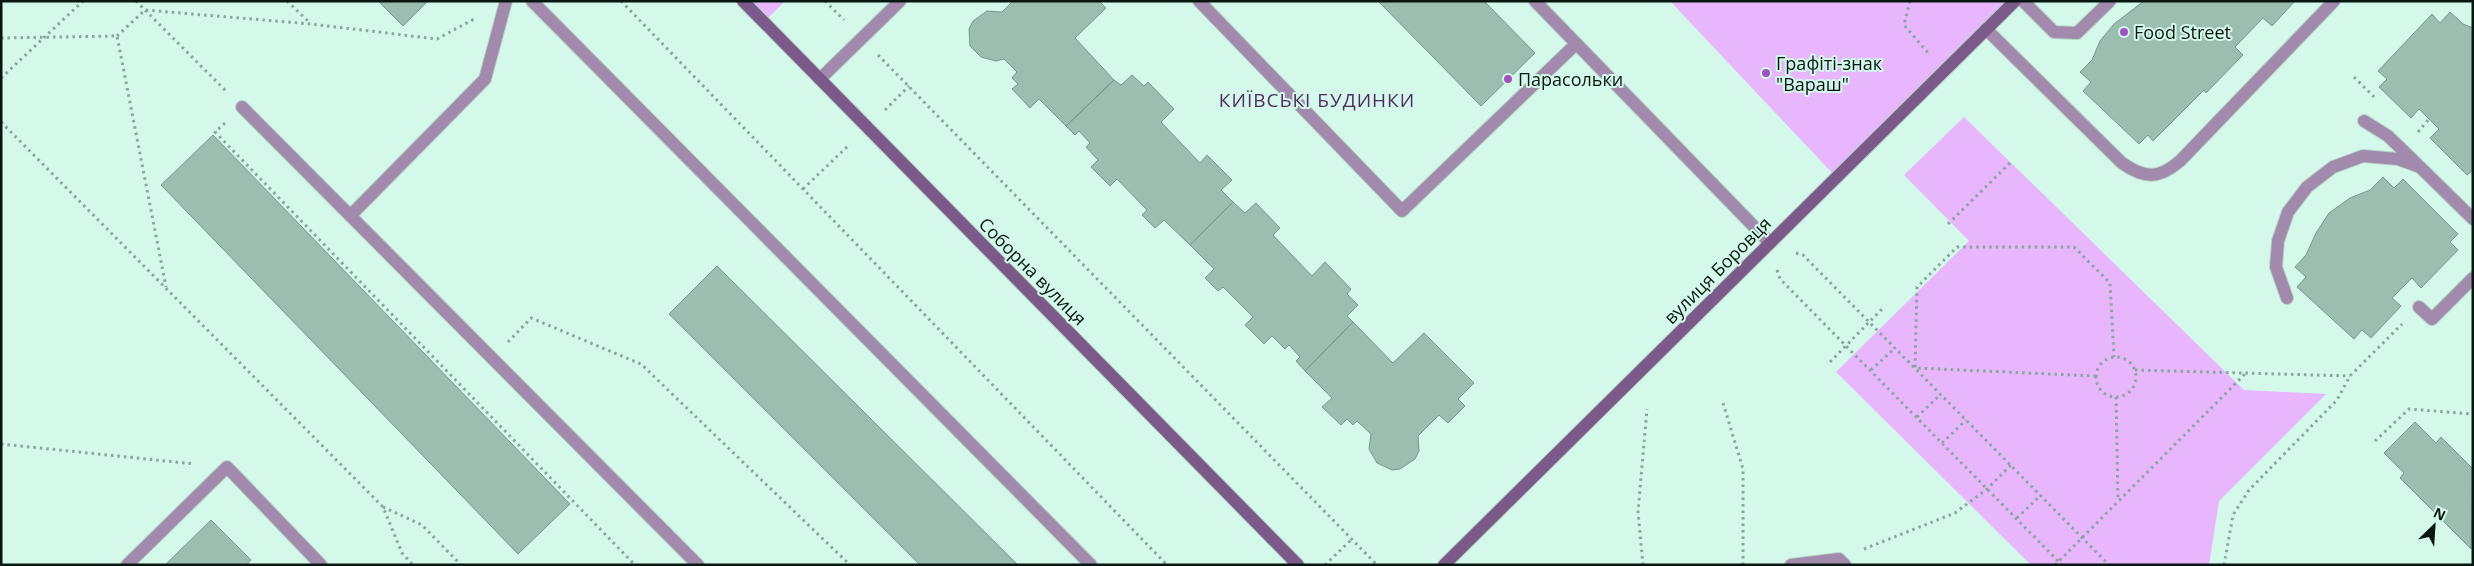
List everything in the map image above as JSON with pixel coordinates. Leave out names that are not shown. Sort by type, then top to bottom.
[{"type":"street","points":[[351,215],[485,79],[505,1]]},
{"type":"street","points":[[532,1],[1091,565]]},
{"type":"street","name":"Соборна вулиця","points":[[743,1],[1298,565]]},
{"type":"street","points":[[820,79],[900,1]]},
{"type":"street","points":[[1199,1],[1402,211],[1576,44]]},
{"type":"street","points":[[1535,1],[1770,243]]},
{"type":"street","name":"вулиця Боровця","points":[[1444,565],[2015,1]]},
{"type":"street","points":[[2023,1],[2054,32],[2078,34],[2110,1]]},
{"type":"street","points":[[1986,29],[2122,163],[2136,172],[2152,176],[2168,172],[2180,161],[2334,1]]},
{"type":"street","points":[[242,107],[698,565]]},
{"type":"street","points":[[2364,121],[2388,136],[2473,219]]},
{"type":"street","points":[[2287,298],[2276,267],[2278,241],[2288,212],[2306,187],[2333,167],[2363,156],[2398,159],[2420,167]]},
{"type":"street","points":[[2419,306],[2432,319],[2473,278]]},
{"type":"street","points":[[127,565],[227,467],[321,565]]},
{"type":"street","points":[[1791,565],[1842,562]]},
{"type":"path","points":[[1,78],[83,1]]},
{"type":"path","points":[[136,1],[242,107],[215,132],[635,565]]},
{"type":"path","points":[[287,1],[311,24]]},
{"type":"path","points":[[1,38],[117,36],[145,10],[311,24],[437,39],[505,1]]},
{"type":"path","points":[[621,1],[1167,565]]},
{"type":"path","points":[[825,1],[1377,565]]},
{"type":"path","points":[[1910,1],[1904,25],[1944,71]]},
{"type":"path","points":[[117,36],[166,289]]},
{"type":"path","points":[[2414,136],[2429,119]]},
{"type":"path","points":[[1,122],[383,507],[422,525],[460,565]]},
{"type":"path","points":[[1948,224],[2010,163]]},
{"type":"path","points":[[1770,243],[1803,255],[2109,565]]},
{"type":"path","points":[[1770,243],[1780,279],[2061,563]]},
{"type":"path","points":[[1915,368],[1917,287],[1957,247],[2074,247],[2110,283],[2114,357]]},
{"type":"path","points":[[1830,362],[1883,308]]},
{"type":"path","points":[[493,358],[531,318],[641,364],[850,565]]},
{"type":"path","points":[[1871,370],[1894,348]]},
{"type":"path","points":[[2114,357],[2126,360],[2134,370],[2135,382],[2128,393],[2116,397],[2104,393],[2097,383],[2096,376],[2102,363],[2114,357]]},
{"type":"path","points":[[1915,368],[2096,376]]},
{"type":"path","points":[[2134,370],[2350,376],[2337,400],[2250,490],[2233,515],[2224,565]]},
{"type":"path","points":[[2055,565],[2061,563],[2118,502],[2246,373]]},
{"type":"path","points":[[1917,417],[1941,394]]},
{"type":"path","points":[[2116,397],[2118,502]]},
{"type":"path","points":[[1722,403],[1743,470],[1743,565]]},
{"type":"path","points":[[1643,565],[1638,512],[1647,409]]},
{"type":"path","points":[[2375,441],[2409,409],[2473,414]]},
{"type":"path","points":[[1942,443],[1966,420]]},
{"type":"path","points":[[1,444],[227,467]]},
{"type":"path","points":[[1842,562],[1955,513],[1987,489],[2011,465]]},
{"type":"path","points":[[2017,518],[2041,495]]},
{"type":"path","points":[[383,507],[402,553],[413,565]]},
{"type":"path","points":[[1325,565],[1352,539]]},
{"type":"shaded area","points":[[743,1],[785,1],[764,22]]},
{"type":"shaded area","points":[[1670,1],[2015,1],[1836,177]]},
{"type":"shaded area","points":[[1964,117],[2244,390],[2326,394],[2219,501],[2209,565],[2031,565],[1836,372],[1969,241],[1904,175]]},
{"type":"building","points":[[378,1],[428,1],[403,26]]},
{"type":"building","points":[[1013,1],[1099,1],[1106,8],[1075,38],[1114,80],[1066,126],[1039,99],[1030,108],[1012,89],[1018,84],[1012,78],[1017,72],[1004,59],[996,61],[981,57],[970,46],[969,29],[973,21],[987,11],[1002,12]]},
{"type":"building","points":[[1378,1],[1484,1],[1535,53],[1481,106]]},
{"type":"building","points":[[2144,1],[2295,1],[2272,26],[2263,18],[2235,47],[2243,55],[2206,93],[2204,90],[2153,141],[2148,135],[2139,144],[2083,91],[2091,82],[2080,72],[2092,60],[2100,41],[2114,24]]},
{"type":"building","points":[[2450,12],[2463,24],[2473,28],[2473,170],[2467,175],[2430,138],[2439,129],[2419,109],[2411,118],[2379,87],[2387,79],[2378,71],[2432,14],[2440,23]]},
{"type":"building","points":[[1132,75],[1144,86],[1148,82],[1174,109],[1161,122],[1200,163],[1207,155],[1232,180],[1221,190],[1233,202],[1190,245],[1164,220],[1155,228],[1142,215],[1147,210],[1117,179],[1110,186],[1091,167],[1098,160],[1086,147],[1090,143],[1079,131],[1075,135],[1066,126],[1114,80],[1121,85]]},
{"type":"building","points":[[213,135],[570,504],[518,554],[161,185]]},
{"type":"building","points":[[2383,177],[2394,188],[2403,179],[2458,234],[2450,242],[2458,250],[2421,288],[2412,278],[2392,298],[2401,306],[2371,338],[2362,330],[2354,339],[2297,287],[2306,277],[2295,267],[2306,255],[2316,233],[2329,213],[2350,198],[2370,190]]},
{"type":"building","points":[[1233,202],[1245,213],[1256,203],[1280,228],[1273,235],[1312,276],[1325,262],[1351,289],[1347,294],[1358,305],[1347,316],[1353,322],[1305,371],[1296,361],[1300,357],[1289,345],[1285,349],[1272,336],[1264,344],[1245,325],[1253,317],[1223,287],[1218,291],[1205,278],[1214,269],[1190,245]]},
{"type":"building","points":[[717,266],[1018,565],[920,565],[669,314]]},
{"type":"building","points":[[1353,322],[1393,363],[1424,333],[1474,383],[1458,399],[1465,406],[1448,423],[1439,415],[1418,436],[1419,451],[1415,459],[1400,469],[1392,470],[1377,463],[1369,449],[1371,434],[1357,421],[1353,425],[1347,419],[1341,425],[1322,407],[1332,398],[1305,371]]},
{"type":"building","points":[[2415,422],[2436,443],[2441,437],[2473,469],[2471,549],[2400,478],[2404,473],[2384,453]]},
{"type":"building","points":[[211,520],[251,560],[246,565],[165,565]]},
{"type":"place","name":"Food Street","points":[[2124,32]]},
{"type":"place","name":"Графіті-знак \"Вараш\"","points":[[1766,73]]},
{"type":"place","name":"Парасольки","points":[[1508,79]]},
{"type":"district","name":"КИЇВСЬКІ БУДИНКИ","points":[[1317,100]]}]
